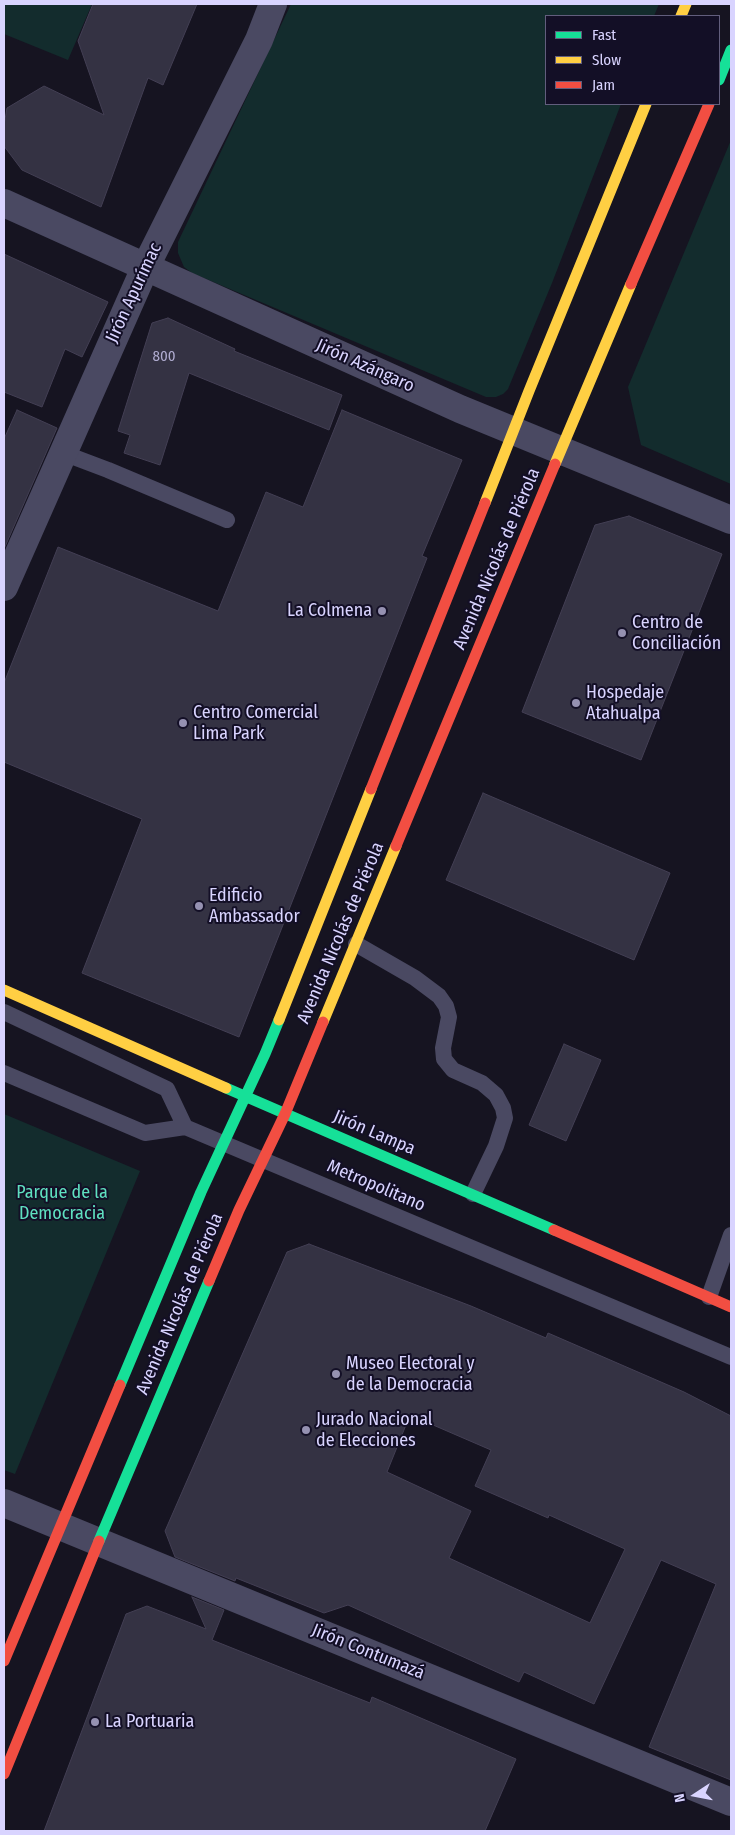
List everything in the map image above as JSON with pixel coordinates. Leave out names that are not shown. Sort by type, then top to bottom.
[{"type":"main road","points":[[720,78],[731,50]]},
{"type":"main road","name":"Avenida Nicolás de Piérola","points":[[4,1661],[201,1192],[268,1046],[646,105]]},
{"type":"main road","name":"Avenida Nicolás de Piérola","points":[[4,1774],[99,1541],[239,1210],[285,1114],[560,451],[709,105]]},
{"type":"main road","name":"Jirón Lampa","points":[[4,990],[245,1097],[731,1307]]},
{"type":"street","name":"Jirón Apurímac","points":[[4,587],[144,268],[259,40],[273,4]]},
{"type":"street","name":"Jirón Azángaro","points":[[4,202],[144,268],[460,409],[731,520]]},
{"type":"street","name":"Jirón Contumazá","points":[[4,1502],[731,1802]]},
{"type":"lane","points":[[62,453],[108,470],[227,520]]},
{"type":"lane","points":[[356,944],[415,978],[439,996],[446,1006],[449,1017],[443,1048],[444,1059],[453,1070],[482,1083],[496,1095],[504,1108],[505,1118],[496,1146],[473,1194]]},
{"type":"lane","points":[[4,1012],[167,1089],[185,1127],[145,1133],[4,1073]]},
{"type":"lane","name":"Metropolitano","points":[[185,1127],[731,1357]]},
{"type":"lane","points":[[709,1297],[731,1235]]},
{"type":"green space","points":[[4,4],[92,4],[68,60],[4,34]]},
{"type":"green space","points":[[291,4],[659,4],[654,15],[545,15],[545,105],[621,105],[552,283],[508,389],[503,394],[496,397],[486,397],[192,273],[184,267],[178,253],[178,242]]},
{"type":"green space","points":[[731,140],[731,484],[641,445],[628,387]]},
{"type":"green space","name":"Parque de la Democracia","points":[[4,1114],[140,1171],[15,1474],[4,1470]]},
{"type":"building","points":[[93,4],[197,4],[163,85],[148,78],[101,207],[22,170],[4,146],[4,125],[7,108],[44,86],[104,115],[78,41]]},
{"type":"building","points":[[4,254],[108,302],[82,357],[65,349],[42,407],[4,392]]},
{"type":"building","points":[[168,318],[235,349],[234,351],[342,395],[329,430],[189,373],[160,465],[124,453],[130,435],[118,431],[152,323]]},
{"type":"building","points":[[17,410],[57,428],[4,549],[4,439]]},
{"type":"building","points":[[342,410],[462,460],[422,556],[427,558],[239,1037],[82,973],[142,819],[4,762],[4,683],[58,547],[218,611],[266,492],[303,507]]},
{"type":"building","name":"Centro de Conciliación","points":[[629,516],[722,554],[641,760],[522,712],[595,525]]},
{"type":"building","points":[[483,793],[670,873],[634,960],[446,880]]},
{"type":"building","points":[[564,1044],[601,1060],[566,1141],[529,1125]]},
{"type":"building","points":[[309,1244],[471,1306],[546,1338],[548,1333],[684,1392],[731,1416],[731,1780],[649,1747],[716,1584],[661,1560],[594,1704],[524,1672],[519,1682],[348,1605],[324,1613],[236,1578],[235,1581],[175,1557],[165,1531],[287,1252]],"holes":[[[410,1415],[491,1450],[475,1486],[548,1518],[549,1515],[625,1549],[590,1623],[449,1558],[471,1511],[387,1472]]]},
{"type":"building","points":[[192,1597],[224,1610],[212,1640],[370,1703],[372,1697],[516,1759],[485,1831],[44,1831],[126,1614],[147,1606],[206,1629]]},
{"type":"traffic: fast","points":[[720,78],[731,50]]},
{"type":"traffic: fast","points":[[120,1385],[201,1192],[279,1020]]},
{"type":"traffic: fast","points":[[226,1088],[554,1230]]},
{"type":"traffic: fast","points":[[99,1541],[209,1281]]},
{"type":"traffic: slow","points":[[681,15],[686,4]]},
{"type":"traffic: slow","points":[[485,503],[646,105]]},
{"type":"traffic: slow","points":[[555,464],[631,284]]},
{"type":"traffic: slow","points":[[279,1020],[371,789]]},
{"type":"traffic: slow","points":[[323,1022],[396,846]]},
{"type":"traffic: slow","points":[[4,990],[226,1088]]},
{"type":"traffic: jam","points":[[631,284],[709,105]]},
{"type":"traffic: jam","points":[[396,846],[555,464]]},
{"type":"traffic: jam","points":[[371,789],[485,503]]},
{"type":"traffic: jam","points":[[209,1281],[239,1210],[285,1114],[323,1022]]},
{"type":"traffic: jam","points":[[554,1230],[731,1307]]},
{"type":"traffic: jam","points":[[4,1661],[120,1385]]},
{"type":"traffic: jam","points":[[4,1774],[99,1541]]},
{"type":"place","name":"La Colmena","points":[[382,611]]},
{"type":"place","name":"Centro de Conciliación","points":[[622,633]]},
{"type":"place","name":"Hospedaje Atahualpa","points":[[576,703]]},
{"type":"place","name":"Centro Comercial Lima Park","points":[[183,723]]},
{"type":"place","name":"Edificio Ambassador","points":[[199,906]]},
{"type":"place","name":"Museo Electoral y de la Democracia","points":[[336,1374]]},
{"type":"place","name":"Jurado Nacional de Elecciones","points":[[306,1430]]},
{"type":"place","name":"La Portuaria","points":[[95,1722]]}]
